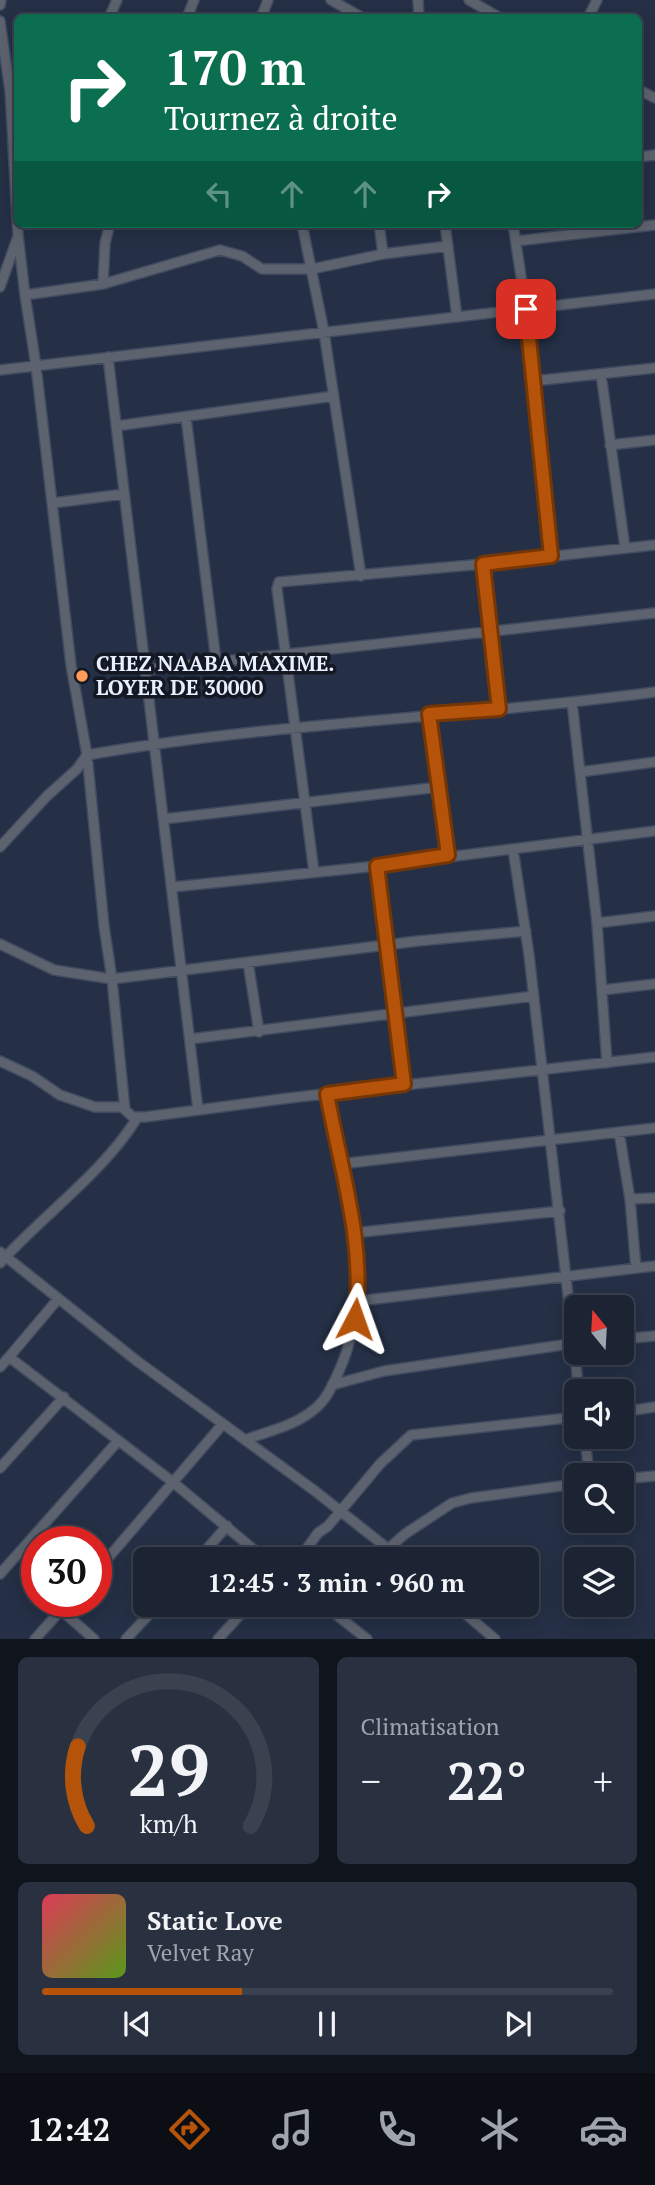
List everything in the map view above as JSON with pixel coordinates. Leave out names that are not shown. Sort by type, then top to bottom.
[{"type":"street","points":[[331,0],[355,14]]},
{"type":"street","points":[[469,0],[487,14]]},
{"type":"street","points":[[0,21],[10,91],[14,163]]},
{"type":"street","points":[[18,228],[71,665],[87,755],[123,1107],[129,1115],[136,1118],[404,1084],[655,1057]]},
{"type":"street","points":[[0,287],[21,228]]},
{"type":"street","points":[[103,284],[105,243],[109,228]]},
{"type":"street","points":[[303,228],[324,332],[361,576]]},
{"type":"street","points":[[380,228],[383,254]]},
{"type":"street","points":[[446,228],[457,317]]},
{"type":"street","points":[[514,228],[526,309],[551,556]]},
{"type":"street","points":[[516,241],[629,228]]},
{"type":"street","points":[[25,295],[103,284],[220,250],[242,256],[262,269],[312,269],[383,254],[448,246]]},
{"type":"street","points":[[0,370],[655,294]]},
{"type":"street","points":[[108,357],[198,1110]]},
{"type":"street","points":[[533,381],[655,368]]},
{"type":"street","points":[[601,374],[625,548]]},
{"type":"street","points":[[116,426],[334,397]]},
{"type":"street","points":[[186,417],[216,661]]},
{"type":"street","points":[[610,445],[655,440]]},
{"type":"street","points":[[53,503],[124,494]]},
{"type":"street","points":[[314,872],[276,589],[279,582],[655,545]]},
{"type":"street","points":[[483,564],[499,709]]},
{"type":"street","points":[[145,670],[655,613]]},
{"type":"street","points":[[0,847],[47,796],[80,766],[87,755],[153,744],[296,727],[655,692]]},
{"type":"street","points":[[572,702],[597,923],[607,1063]]},
{"type":"street","points":[[429,714],[448,855]]},
{"type":"street","points":[[580,772],[655,762]]},
{"type":"street","points":[[164,819],[439,787]]},
{"type":"street","points":[[173,887],[377,866],[655,831]]},
{"type":"street","points":[[513,849],[526,931],[569,1295]]},
{"type":"street","points":[[377,866],[404,1084]]},
{"type":"street","points":[[597,923],[655,916]]},
{"type":"street","points":[[0,944],[54,970],[112,979],[387,945],[526,931]]},
{"type":"street","points":[[248,962],[259,1032]]},
{"type":"street","points":[[602,990],[655,984]]},
{"type":"street","points":[[191,1039],[534,996]]},
{"type":"street","points":[[0,1061],[32,1076],[60,1095],[95,1107],[123,1107]]},
{"type":"street","points":[[245,1440],[295,1423],[321,1402],[332,1385],[351,1339],[358,1301],[353,1233],[327,1094]]},
{"type":"street","points":[[136,1118],[122,1139],[93,1170],[2,1257],[385,1547]]},
{"type":"street","points":[[340,1164],[655,1128]]},
{"type":"street","points":[[619,1132],[630,1199],[636,1268]]},
{"type":"street","points":[[630,1199],[655,1198]]},
{"type":"street","points":[[353,1233],[559,1211]]},
{"type":"street","points":[[358,1301],[655,1266]]},
{"type":"street","points":[[0,1367],[58,1299]]},
{"type":"street","points":[[634,1338],[655,1336]]},
{"type":"street","points":[[332,1385],[384,1371],[564,1345]]},
{"type":"street","points":[[9,1357],[174,1483],[251,1547]]},
{"type":"street","points":[[0,1468],[64,1397]]},
{"type":"street","points":[[634,1410],[655,1407]]},
{"type":"street","points":[[309,1547],[380,1464],[411,1435],[564,1418]]},
{"type":"street","points":[[112,1554],[222,1425]]},
{"type":"street","points":[[0,1574],[118,1441]]},
{"type":"street","points":[[634,1477],[655,1475]]},
{"type":"street","points":[[390,1547],[428,1517],[461,1500],[564,1486]]},
{"type":"street","points":[[209,1547],[227,1526]]},
{"type":"street","points":[[35,1639],[55,1617]]},
{"type":"street","points":[[69,1617],[94,1639]]},
{"type":"street","points":[[126,1639],[147,1617]]},
{"type":"street","points":[[218,1639],[238,1617]]},
{"type":"street","points":[[339,1617],[367,1639]]},
{"type":"street","points":[[469,1617],[495,1639]]},
{"type":"place","name":"CHEZ NAABA MAXIME. LOYER DE 30000","points":[[82,676]]},
{"type":"route","points":[[355,1319],[358,1301],[356,1256],[327,1094],[404,1084],[377,866],[448,855],[429,714],[499,709],[483,564],[551,556],[526,309]]}]
